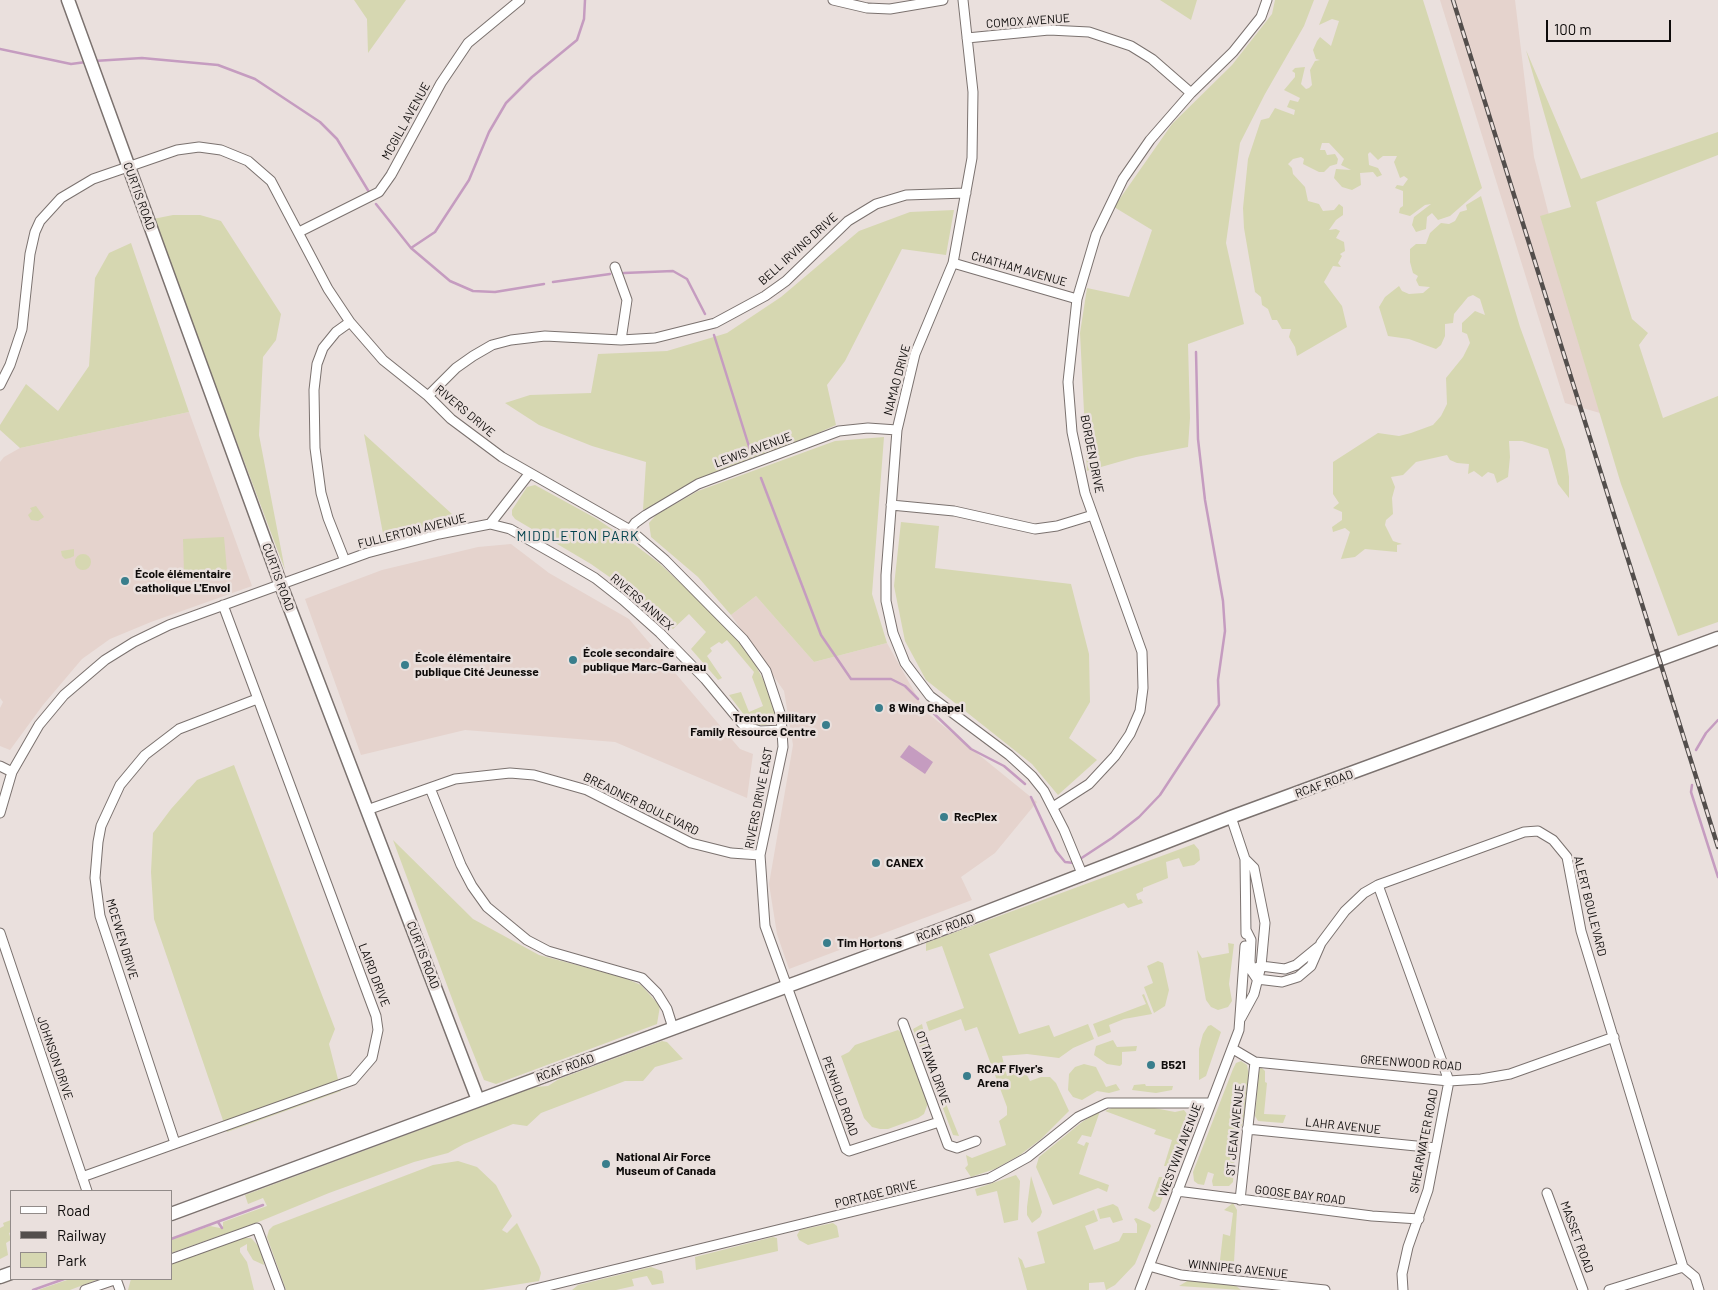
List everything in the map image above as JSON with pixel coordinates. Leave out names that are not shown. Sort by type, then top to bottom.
[{"type":"main road","name":"CURTIS ROAD","points":[[68,0],[281,585],[478,1100]]},
{"type":"main road","name":"RCAF ROAD","points":[[172,1214],[788,986],[1081,872],[1718,638]]},
{"type":"street","name":"MCGILL AVENUE","points":[[299,232],[379,192],[441,84],[468,43],[520,0]]},
{"type":"street","points":[[833,0],[867,8],[890,9],[943,0]]},
{"type":"street","name":"NAMAO DRIVE","points":[[963,0],[973,92],[972,158],[953,263],[915,354],[897,430],[886,575],[886,601],[891,625],[905,663],[930,696],[1009,755],[1032,776],[1052,807],[1076,857],[1081,872]]},
{"type":"street","name":"BORDEN DRIVE","points":[[1052,807],[1089,784],[1115,756],[1130,734],[1140,711],[1143,688],[1142,652],[1085,493],[1072,432],[1068,382],[1077,299],[1096,235],[1123,179],[1150,140],[1191,93],[1233,52],[1261,17],[1267,0]]},
{"type":"street","name":"COMOX AVENUE","points":[[967,38],[1049,30],[1089,32],[1131,46],[1152,59],[1191,93]]},
{"type":"street","name":"RIVERS DRIVE","points":[[0,385],[10,365],[22,328],[32,244],[40,222],[61,198],[80,185],[128,165],[177,150],[198,147],[221,150],[248,161],[271,181],[328,289],[350,322],[384,360],[476,439],[529,474],[630,530],[665,560],[743,639],[766,671],[773,686],[782,716],[782,730]]},
{"type":"street","name":"BELL IRVING DRIVE","points":[[428,396],[456,368],[492,345],[545,336],[622,340],[680,333],[715,323],[743,309],[786,281],[848,221],[876,204],[906,195],[966,193]]},
{"type":"street","name":"CHATHAM AVENUE","points":[[953,263],[1077,299]]},
{"type":"street","points":[[615,267],[627,300],[622,340]]},
{"type":"street","points":[[345,561],[328,518],[321,493],[315,448],[314,390],[317,364],[323,348],[336,332],[350,322]]},
{"type":"street","name":"LEWIS AVENUE","points":[[630,530],[635,523],[646,515],[698,484],[840,431],[868,428],[897,430]]},
{"type":"street","points":[[490,524],[529,474]]},
{"type":"street","points":[[892,505],[954,511],[1035,529],[1057,526],[1093,515]]},
{"type":"street","name":"FULLERTON AVENUE","points":[[281,585],[392,546],[490,524]]},
{"type":"street","name":"RIVERS ANNEX","points":[[490,524],[510,529],[561,558],[595,578],[623,600],[660,633],[705,679],[744,726],[760,731],[782,730]]},
{"type":"street","points":[[0,813],[12,772],[44,719],[64,694],[84,676],[134,642],[223,605],[281,585]]},
{"type":"street","name":"LAIRD DRIVE","points":[[82,1177],[353,1080],[372,1058],[378,1030],[376,1016],[223,605]]},
{"type":"street","name":"MCEWEN DRIVE","points":[[175,1143],[100,916],[94,878],[98,842],[101,826],[120,785],[145,755],[179,729],[257,699]]},
{"type":"street","name":"RIVERS DRIVE EAST","points":[[782,730],[781,759],[760,855],[765,926],[788,986]]},
{"type":"street","points":[[0,766],[12,772]]},
{"type":"street","name":"BREADNER BOULEVARD","points":[[367,810],[455,779],[480,774],[510,773],[534,775],[588,790],[691,843],[731,853],[760,855]]},
{"type":"street","points":[[430,788],[461,865],[487,908],[527,940],[548,952],[642,978],[658,993],[667,1008],[673,1028]]},
{"type":"street","name":"WESTWIN AVENUE","points":[[1231,818],[1245,859],[1246,930],[1240,995],[1241,1018]]},
{"type":"street","name":"ALERT BOULEVARD","points":[[1257,979],[1282,982],[1298,977],[1310,966],[1322,943],[1345,911],[1364,893],[1378,885],[1524,832],[1538,831],[1553,840],[1567,857],[1581,931],[1683,1267],[1695,1277],[1698,1290]]},
{"type":"street","name":"WESTWIN AVENUE","points":[[1140,1290],[1233,1049],[1241,1018],[1254,994],[1261,966],[1265,938],[1264,908],[1254,868],[1245,859]]},
{"type":"street","name":"SHEARWATER ROAD","points":[[1378,885],[1449,1081],[1428,1190],[1419,1220],[1408,1246],[1402,1274],[1403,1290]]},
{"type":"street","points":[[1246,930],[1251,940],[1251,970],[1257,979]]},
{"type":"street","name":"JOHNSON DRIVE","points":[[0,933],[87,1190]]},
{"type":"street","name":"ALERT BOULEVARD","points":[[1242,978],[1251,970],[1261,966],[1286,968],[1296,965],[1322,943]]},
{"type":"street","name":"PENHOLD ROAD","points":[[788,986],[846,1149],[849,1151],[939,1122]]},
{"type":"street","name":"OTTAWA DRIVE","points":[[903,1023],[946,1140],[952,1148],[976,1141]]},
{"type":"street","name":"GREENWOOD ROAD","points":[[1233,1049],[1255,1062],[1449,1081],[1482,1079],[1510,1074],[1614,1037]]},
{"type":"street","name":"ST JEAN AVENUE","points":[[1240,1200],[1255,1062]]},
{"type":"street","name":"PORTAGE DRIVE","points":[[531,1290],[990,1178],[1028,1157],[1078,1117],[1107,1103],[1211,1103]]},
{"type":"street","name":"LAHR AVENUE","points":[[1247,1130],[1436,1148]]},
{"type":"street","name":"GOOSE BAY ROAD","points":[[1177,1191],[1372,1216],[1419,1220]]},
{"type":"street","name":"MASSET ROAD","points":[[1547,1193],[1583,1290]]},
{"type":"street","points":[[172,1259],[257,1228],[280,1290]]},
{"type":"street","name":"WINNIPEG AVENUE","points":[[1148,1266],[1181,1275],[1325,1290]]},
{"type":"street","points":[[1609,1290],[1683,1267]]},
{"type":"street","points":[[85,1290],[113,1280]]},
{"type":"shaded area","points":[[1440,0],[1515,0],[1534,157],[1600,413],[1565,403]]},
{"type":"shaded area","name":"École élémentaire catholique L'Envol","points":[[189,412],[252,586],[151,622],[110,639],[82,659],[43,705],[10,750],[0,746],[0,708],[3,702],[0,698],[0,462],[4,457],[20,448]]},
{"type":"shaded area","points":[[511,544],[549,573],[629,619],[740,749],[753,754],[747,798],[615,742],[465,730],[361,755],[305,599],[382,570],[478,547]]},
{"type":"shaded area","points":[[756,596],[814,662],[887,643],[925,711],[1037,802],[995,853],[961,877],[972,900],[789,969],[777,934],[769,884],[793,745],[784,691],[731,615]]},
{"type":"shaded area","points":[[909,745],[933,762],[925,774],[900,757]]},
{"type":"green space","points":[[354,0],[406,0],[368,53],[367,19]]},
{"type":"green space","points":[[1160,0],[1197,0],[1191,20]]},
{"type":"green space","points":[[1275,0],[1314,0],[1304,26],[1265,94],[1240,143],[1226,243],[1244,324],[1188,344],[1190,418],[1188,447],[1136,457],[1087,471],[1080,333],[1087,288],[1129,297],[1152,230],[1114,207],[1172,124],[1232,65],[1272,14]]},
{"type":"green space","points":[[1329,0],[1423,0],[1482,188],[1450,216],[1438,220],[1432,213],[1427,217],[1426,229],[1416,232],[1412,225],[1414,217],[1431,204],[1425,205],[1410,216],[1399,213],[1400,208],[1403,206],[1403,191],[1395,188],[1397,185],[1403,186],[1408,179],[1404,176],[1400,178],[1394,162],[1397,156],[1383,156],[1378,160],[1370,152],[1368,154],[1369,165],[1378,168],[1382,175],[1377,177],[1373,172],[1360,173],[1361,185],[1352,190],[1342,187],[1334,178],[1336,169],[1351,170],[1341,165],[1344,159],[1329,143],[1322,143],[1320,150],[1325,150],[1327,155],[1335,154],[1338,159],[1337,164],[1330,166],[1324,172],[1319,172],[1303,164],[1304,159],[1301,157],[1293,159],[1288,164],[1292,168],[1293,174],[1305,187],[1308,201],[1319,204],[1323,211],[1334,210],[1339,204],[1343,207],[1343,215],[1336,220],[1329,230],[1336,229],[1340,231],[1336,238],[1344,242],[1345,251],[1340,254],[1342,256],[1338,263],[1341,267],[1333,266],[1324,282],[1342,306],[1347,327],[1297,356],[1295,347],[1289,337],[1291,329],[1282,329],[1277,320],[1272,320],[1268,309],[1262,305],[1261,297],[1255,292],[1244,228],[1243,208],[1248,159],[1261,120],[1269,118],[1275,108],[1294,115],[1295,110],[1287,107],[1290,100],[1298,102],[1300,98],[1284,90],[1295,77],[1295,73],[1292,71],[1295,68],[1305,67],[1301,84],[1306,89],[1309,88],[1312,85],[1310,70],[1315,61],[1320,60],[1316,59],[1313,50],[1317,41],[1320,37],[1331,46],[1339,21],[1332,19],[1319,25]]},
{"type":"green space","points":[[1526,50],[1581,179],[1718,132],[1718,155],[1596,202],[1632,319],[1648,333],[1639,345],[1663,418],[1718,396],[1718,622],[1678,636],[1621,484],[1540,216],[1571,207]]},
{"type":"green space","points":[[1481,196],[1520,327],[1565,450],[1569,477],[1569,498],[1558,484],[1548,449],[1522,441],[1509,441],[1508,477],[1497,483],[1494,474],[1488,472],[1482,477],[1474,471],[1468,474],[1469,464],[1457,463],[1450,460],[1447,455],[1416,462],[1403,475],[1391,477],[1395,487],[1392,498],[1393,514],[1386,520],[1385,525],[1393,541],[1402,544],[1397,545],[1397,552],[1365,549],[1355,557],[1341,559],[1350,532],[1345,528],[1333,532],[1332,527],[1342,520],[1342,512],[1333,508],[1339,503],[1333,494],[1333,462],[1378,433],[1399,436],[1433,425],[1441,416],[1447,404],[1446,378],[1463,357],[1470,343],[1467,334],[1462,332],[1462,323],[1475,311],[1485,315],[1480,299],[1473,295],[1468,297],[1454,314],[1453,323],[1445,324],[1445,336],[1441,345],[1436,349],[1409,339],[1388,336],[1379,307],[1385,297],[1399,286],[1402,291],[1409,294],[1423,293],[1430,287],[1419,286],[1416,280],[1418,276],[1413,273],[1410,262],[1410,249],[1416,244],[1426,244],[1430,233],[1441,223],[1449,224],[1455,221],[1460,212],[1467,210],[1466,205]]},
{"type":"green space","points":[[954,210],[946,255],[902,249],[845,361],[827,385],[836,425],[643,510],[646,462],[592,446],[539,425],[505,403],[530,395],[591,393],[598,354],[667,351],[727,333],[781,297],[859,231],[910,212]]},
{"type":"green space","points":[[173,215],[200,215],[221,221],[281,314],[276,340],[263,357],[259,435],[285,570],[153,219]]},
{"type":"green space","points":[[131,243],[189,412],[20,448],[0,430],[0,425],[26,384],[58,411],[89,366],[95,278],[109,253]]},
{"type":"green space","points":[[364,434],[452,514],[465,524],[385,544]]},
{"type":"green space","points":[[884,437],[872,594],[887,643],[814,662],[756,596],[731,615],[698,577],[651,537],[649,523],[656,515],[698,491],[835,441]]},
{"type":"green space","points":[[535,485],[597,519],[631,542],[659,563],[706,607],[741,644],[754,662],[770,693],[776,714],[773,722],[765,725],[751,724],[729,695],[741,692],[749,712],[763,706],[752,677],[754,672],[727,640],[722,644],[719,642],[710,648],[712,651],[707,656],[722,678],[718,680],[691,649],[706,632],[689,614],[673,629],[618,583],[591,564],[515,519],[512,515],[512,510],[527,487]]},
{"type":"green space","points":[[36,506],[44,517],[38,521],[31,520],[28,515],[32,511],[30,508]]},
{"type":"green space","points":[[901,522],[939,526],[935,568],[1071,584],[1089,654],[1090,702],[1069,738],[1097,760],[1058,795],[1032,764],[926,680],[905,641],[894,586]]},
{"type":"green space","points":[[224,537],[227,570],[184,573],[183,539]]},
{"type":"green space","points":[[74,549],[74,556],[65,559],[62,556],[61,551]]},
{"type":"green space","points":[[80,554],[86,554],[91,559],[89,568],[80,570],[75,565],[75,559]]},
{"type":"green space","points":[[234,765],[335,1029],[329,1044],[341,1091],[227,1132],[154,919],[151,872],[153,833],[171,809],[197,780]]},
{"type":"green space","points":[[393,840],[473,919],[539,955],[622,977],[641,985],[660,1006],[657,1024],[496,1084],[484,1080]]},
{"type":"green space","points":[[1194,844],[1199,850],[1200,860],[1194,865],[1183,867],[1179,858],[1166,862],[1168,878],[1143,888],[1143,891],[1136,894],[1138,900],[1141,899],[1143,903],[1128,908],[1124,903],[989,954],[1019,1034],[1049,1025],[1054,1037],[1088,1024],[1094,1039],[1073,1048],[1059,1058],[1027,1054],[1002,1056],[1007,1076],[1021,1072],[1026,1073],[1030,1081],[1041,1077],[1050,1077],[1056,1083],[1069,1111],[1041,1139],[1020,1155],[995,1169],[971,1177],[965,1168],[968,1165],[966,1155],[972,1158],[1006,1145],[999,1121],[1007,1115],[1007,1107],[977,1027],[965,1031],[961,1019],[929,1031],[926,1022],[964,1008],[942,946],[926,951],[926,943]]},
{"type":"green space","points":[[1228,943],[1234,944],[1229,984],[1232,1001],[1228,1007],[1218,1010],[1211,1007],[1206,1000],[1197,950],[1202,958],[1229,953]]},
{"type":"green space","points":[[1158,961],[1163,963],[1169,990],[1165,1006],[1154,1013],[1144,987],[1153,983],[1147,966]]},
{"type":"green space","points":[[1144,994],[1152,1014],[1124,1019],[1109,1025],[1111,1032],[1098,1037],[1093,1024],[1146,1004],[1142,995]]},
{"type":"green space","points":[[922,1024],[927,1047],[924,1049],[959,1136],[953,1135],[913,1029]]},
{"type":"green space","points":[[1211,1025],[1221,1032],[1206,1076],[1199,1080],[1199,1049],[1203,1034],[1208,1026]]},
{"type":"green space","points":[[898,1030],[903,1034],[928,1103],[924,1114],[918,1118],[888,1129],[880,1129],[872,1127],[864,1118],[841,1056],[849,1052],[855,1045]]},
{"type":"green space","points":[[1113,1040],[1117,1047],[1137,1046],[1136,1051],[1122,1052],[1122,1064],[1120,1066],[1107,1064],[1094,1055],[1096,1046]]},
{"type":"green space","points":[[662,1041],[667,1042],[683,1059],[655,1067],[643,1081],[625,1081],[541,1113],[527,1126],[513,1124],[464,1144],[448,1153],[414,1162],[329,1193],[256,1223],[172,1253],[172,1240],[210,1226],[220,1228],[223,1226],[223,1222],[267,1206],[263,1198],[248,1204],[245,1195],[535,1087],[548,1086],[559,1079]]},
{"type":"green space","points":[[1241,1061],[1247,1065],[1249,1076],[1244,1117],[1240,1134],[1236,1135],[1233,1182],[1229,1186],[1213,1186],[1214,1174],[1208,1172],[1204,1185],[1198,1184],[1194,1181],[1193,1172],[1233,1069],[1236,1063]]},
{"type":"green space","points":[[1084,1064],[1096,1067],[1106,1087],[1116,1084],[1120,1090],[1109,1093],[1097,1091],[1082,1100],[1073,1097],[1068,1090],[1069,1074],[1075,1067]]},
{"type":"green space","points":[[1261,1067],[1265,1071],[1265,1082],[1267,1083],[1264,1114],[1286,1115],[1283,1123],[1258,1121],[1255,1116]]},
{"type":"green space","points":[[1145,1084],[1146,1086],[1173,1086],[1172,1090],[1156,1093],[1132,1090],[1134,1085]]},
{"type":"green space","points":[[1144,1106],[1175,1112],[1184,1110],[1190,1118],[1176,1158],[1170,1166],[1164,1166],[1172,1140],[1154,1134],[1156,1130],[1105,1111],[1114,1107]]},
{"type":"green space","points":[[1100,1111],[1091,1137],[1082,1135],[1077,1143],[1084,1146],[1086,1142],[1089,1143],[1079,1174],[1109,1185],[1107,1192],[1098,1188],[1053,1205],[1036,1167],[1039,1157],[1082,1122]]},
{"type":"green space","points":[[458,1161],[477,1167],[496,1185],[512,1216],[502,1230],[507,1233],[517,1223],[539,1267],[541,1273],[539,1281],[483,1290],[286,1290],[267,1237],[269,1230],[273,1226],[433,1165]]},
{"type":"green space","points":[[1016,1175],[1020,1181],[1018,1220],[1004,1223],[997,1191],[977,1196],[975,1189]]},
{"type":"green space","points":[[1031,1176],[1042,1212],[1040,1217],[1032,1223],[1027,1215]]},
{"type":"green space","points":[[1159,1177],[1163,1177],[1168,1183],[1159,1208],[1154,1212],[1148,1208]]},
{"type":"green space","points":[[1233,1203],[1237,1210],[1234,1262],[1231,1271],[1191,1269],[1186,1265],[1219,1269],[1223,1234],[1230,1236],[1233,1213],[1224,1210]]},
{"type":"green space","points":[[1113,1204],[1118,1207],[1123,1220],[1113,1223],[1110,1217],[1100,1219],[1097,1209]]},
{"type":"green space","points":[[1094,1210],[1098,1221],[1085,1226],[1094,1250],[1119,1241],[1123,1233],[1137,1233],[1137,1224],[1134,1219],[1136,1218],[1150,1224],[1151,1226],[1135,1264],[1115,1285],[1106,1290],[1104,1282],[1089,1283],[1089,1290],[1027,1290],[1018,1257],[1022,1260],[1025,1268],[1045,1263],[1037,1232]]},
{"type":"green space","points":[[10,1220],[10,1241],[6,1243],[8,1255],[0,1259],[0,1228],[4,1226],[3,1223]]},
{"type":"green space","points":[[833,1223],[837,1226],[839,1237],[808,1245],[799,1240],[797,1235],[800,1230]]},
{"type":"green space","points":[[773,1237],[777,1238],[778,1251],[696,1270],[695,1257]]},
{"type":"green space","points":[[243,1238],[251,1238],[259,1247],[264,1265],[253,1260],[247,1250],[247,1244],[240,1248],[240,1252],[247,1262],[254,1290],[128,1290],[131,1280],[172,1280],[172,1264]]},
{"type":"green space","points":[[651,1267],[662,1271],[664,1283],[652,1285],[647,1276],[632,1279],[634,1286],[616,1290],[572,1290],[578,1285]]},
{"type":"green space","points":[[67,1280],[96,1280],[70,1290],[38,1290]]},
{"type":"green space","points":[[1189,1280],[1235,1285],[1241,1290],[1179,1286]]},
{"type":"waterway","points":[[411,248],[435,232],[469,180],[489,132],[506,103],[532,77],[577,40],[584,19],[585,0]]},
{"type":"waterway","points":[[0,49],[71,64],[86,62]]},
{"type":"waterway","points":[[94,61],[142,58],[218,65],[255,79],[320,122],[337,139],[369,192]]},
{"type":"waterway","points":[[376,204],[411,248],[450,281],[473,291],[495,292],[544,284]]},
{"type":"waterway","points":[[624,273],[673,271],[687,279],[705,314]]},
{"type":"waterway","points":[[553,282],[610,274]]},
{"type":"waterway","points":[[714,335],[752,456]]},
{"type":"waterway","points":[[1031,797],[1056,851],[1065,862],[1074,863],[1112,838],[1139,817],[1160,795],[1219,705],[1218,680],[1225,631],[1223,601],[1205,500],[1198,439],[1196,352]]},
{"type":"waterway","points":[[761,478],[821,635],[851,679],[891,679],[905,686],[918,699]]},
{"type":"waterway","points":[[928,708],[971,749],[1004,766],[1025,784]]},
{"type":"waterway","points":[[1696,750],[1706,733],[1718,720]]},
{"type":"waterway","points":[[1692,785],[1691,792],[1718,877]]},
{"type":"waterway","points":[[172,1239],[263,1205]]},
{"type":"waterway","points":[[218,1222],[222,1228]]},
{"type":"waterway","points":[[33,1290],[61,1280]]},
{"type":"railway","points":[[1453,0],[1718,847]]},
{"type":"place","name":"École élémentaire catholique L'Envol","points":[[125,581]]},
{"type":"place","name":"École secondaire publique Marc-Garneau","points":[[573,660]]},
{"type":"place","name":"École élémentaire publique Cité Jeunesse","points":[[405,665]]},
{"type":"place","name":"8 Wing Chapel","points":[[879,708]]},
{"type":"place","name":"Trenton Military Family Resource Centre","points":[[826,725]]},
{"type":"place","name":"RecPlex","points":[[944,817]]},
{"type":"place","name":"CANEX","points":[[876,863]]},
{"type":"place","name":"Tim Hortons","points":[[827,943]]},
{"type":"place","name":"B521","points":[[1151,1065]]},
{"type":"place","name":"RCAF Flyer's Arena","points":[[967,1076]]},
{"type":"place","name":"National Air Force Museum of Canada","points":[[606,1164]]},
{"type":"district","name":"MIDDLETON PARK","points":[[578,536]]}]
